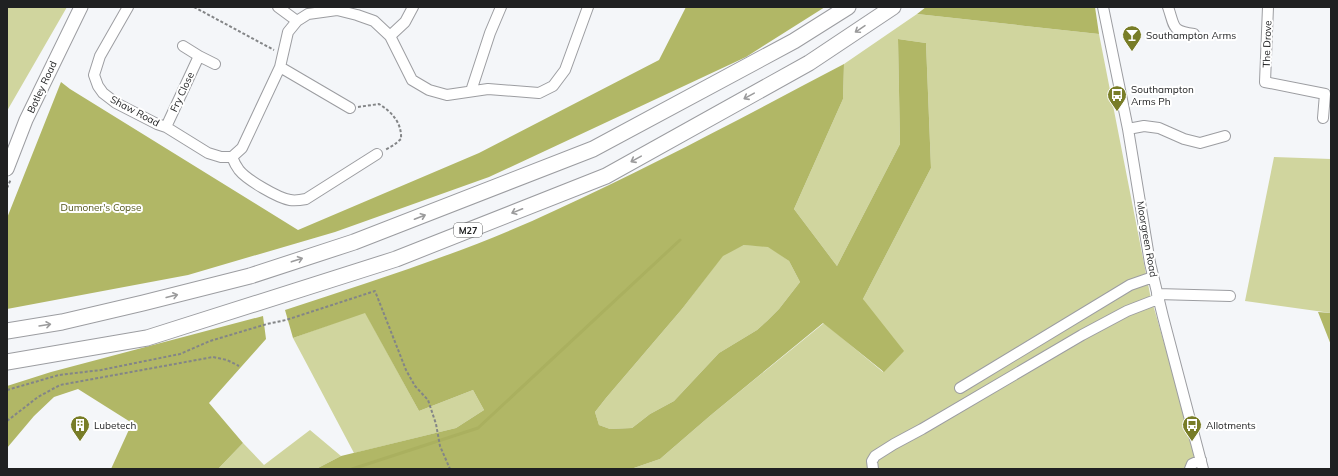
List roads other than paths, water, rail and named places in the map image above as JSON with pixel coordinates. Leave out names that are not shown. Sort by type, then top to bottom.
[{"type":"highway","points":[[7,331],[62,322],[250,276],[354,242],[592,149],[794,40],[848,7]]},
{"type":"highway","name":"M27","points":[[7,362],[148,338],[396,259],[599,178],[809,63],[893,7]]},
{"type":"main road","name":"Botley Road","points":[[7,169],[26,120],[80,7]]},
{"type":"street","name":"Shaw Road","points":[[128,7],[100,56],[94,75],[98,86],[116,103],[166,127],[208,153],[221,157],[232,156]]},
{"type":"street","points":[[278,7],[297,21]]},
{"type":"street","points":[[390,36],[405,22],[413,7]]},
{"type":"street","points":[[471,91],[490,33],[501,7]]},
{"type":"street","points":[[377,154],[306,198],[294,200],[284,198],[267,190],[244,174],[235,165],[232,156],[242,148],[247,139],[280,67],[288,32],[297,21],[308,14],[337,9],[374,21],[390,36],[412,80],[429,90],[447,95],[488,88],[539,92],[553,86],[565,70],[588,7]]},
{"type":"street","name":"Moorgreen Road","points":[[1102,7],[1128,129],[1153,277],[1202,464]]},
{"type":"street","points":[[1168,7],[1177,30],[1182,33],[1194,34]]},
{"type":"street","name":"The Drove","points":[[1268,7],[1265,82],[1325,94],[1323,118]]},
{"type":"street","points":[[183,46],[215,64]]},
{"type":"street","name":"Fry Close","points":[[166,127],[199,56]]},
{"type":"street","points":[[280,67],[350,108]]},
{"type":"street","points":[[1128,129],[1144,126],[1159,128],[1184,139],[1200,143],[1225,136]]},
{"type":"street","points":[[960,388],[1130,285],[1153,277]]},
{"type":"street","points":[[873,469],[872,461],[875,456],[894,444],[1082,334],[1127,311],[1158,297],[1230,296]]},
{"type":"street","points":[[1190,469],[1192,464],[1202,464]]},
{"type":"waterway","points":[[352,469],[478,428],[680,240]]},
{"type":"place","name":"Southampton Arms","points":[[1132,52]]},
{"type":"place","name":"Southampton Arms Ph","points":[[1117,112]]},
{"type":"place","name":"Lubetech","points":[[80,442]]},
{"type":"place","name":"Allotments","points":[[1192,442]]},
{"type":"park label","name":"Dumoner's Copse","points":[[101,207]]}]
